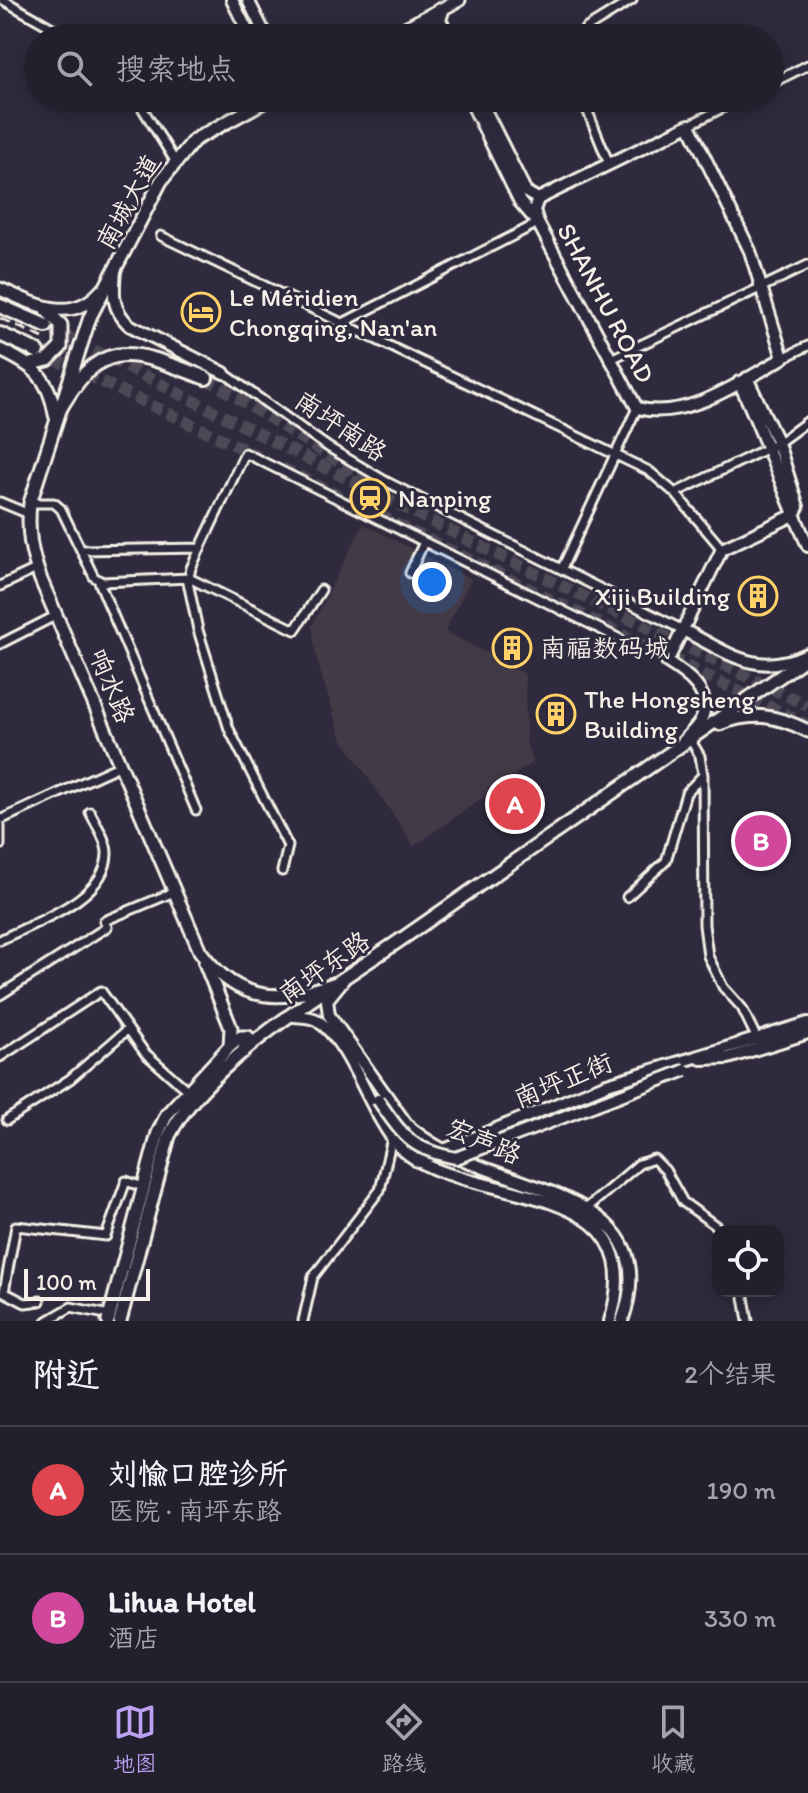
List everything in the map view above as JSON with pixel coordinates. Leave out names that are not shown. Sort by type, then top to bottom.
[{"type":"highway","points":[[0,306],[46,326]]},
{"type":"highway","points":[[0,334],[37,351]]},
{"type":"highway","points":[[56,418],[79,379],[97,362],[113,356],[132,353],[153,357],[206,378]]},
{"type":"main road","points":[[413,24],[459,0]]},
{"type":"main road","name":"南城大道","points":[[108,282],[175,161],[194,140],[245,112]]},
{"type":"main road","points":[[46,309],[74,309],[97,295],[108,282]]},
{"type":"main road","name":"响水路","points":[[108,282],[90,317],[29,508],[30,550],[36,569],[174,892],[200,951],[211,967],[233,985],[262,995],[292,996],[342,981]]},
{"type":"main road","points":[[0,289],[46,309],[61,325],[61,347],[48,360],[31,364]]},
{"type":"main road","points":[[0,350],[31,364],[47,384],[56,418]]},
{"type":"main road","points":[[685,742],[808,655]]},
{"type":"main road","points":[[685,742],[720,724],[754,715],[782,718],[808,731]]},
{"type":"main road","name":"南坪东路","points":[[113,1319],[169,1136],[197,1095],[242,1053],[685,742]]},
{"type":"main road","points":[[200,951],[231,1028],[230,1046]]},
{"type":"main road","points":[[113,1319],[143,1187],[158,1133],[167,1114],[230,1046],[241,1037],[248,1037],[249,1043],[242,1053]]},
{"type":"street","points":[[3,0],[45,24]]},
{"type":"street","points":[[232,0],[244,24]]},
{"type":"street","points":[[248,0],[260,24]]},
{"type":"street","points":[[593,24],[632,0]]},
{"type":"street","points":[[442,24],[440,20],[444,8]]},
{"type":"street","points":[[424,18],[433,24]]},
{"type":"street","points":[[784,77],[808,65]]},
{"type":"street","points":[[145,112],[175,161]]},
{"type":"street","name":"SHANHU ROAD","points":[[476,112],[520,202],[538,223],[637,408],[658,414],[684,409],[808,346]]},
{"type":"street","points":[[486,112],[526,192],[538,199]]},
{"type":"street","points":[[588,112],[609,164]]},
{"type":"street","points":[[341,324],[538,223],[534,210],[538,199],[715,112]]},
{"type":"street","points":[[689,125],[750,251],[783,358]]},
{"type":"street","points":[[161,236],[649,471],[675,493],[722,549]]},
{"type":"street","points":[[609,360],[808,265]]},
{"type":"street","name":"南坪南路","points":[[116,268],[112,298],[121,317],[146,335],[224,373],[328,447],[387,482],[753,664],[776,666],[808,655]]},
{"type":"street","points":[[743,380],[774,445],[808,546]]},
{"type":"street","points":[[562,568],[637,408]]},
{"type":"street","points":[[675,493],[774,445],[808,421]]},
{"type":"street","points":[[282,871],[288,846],[229,729],[198,630],[189,578],[245,453],[620,639]]},
{"type":"street","points":[[0,502],[29,508],[54,503],[98,580],[196,810]]},
{"type":"street","points":[[758,1042],[742,1008],[723,987],[708,956],[704,925],[703,775],[700,756],[685,742],[703,717],[704,704],[690,676],[667,662],[722,549],[797,508]]},
{"type":"street","points":[[410,573],[424,542]]},
{"type":"street","points":[[81,550],[201,548]]},
{"type":"street","points":[[0,586],[36,569]]},
{"type":"street","points":[[98,580],[189,578],[295,630],[321,590]]},
{"type":"street","points":[[0,644],[57,615]]},
{"type":"street","points":[[0,845],[0,820],[121,765]]},
{"type":"street","points":[[627,897],[666,861],[686,793],[703,775]]},
{"type":"street","points":[[0,940],[84,895],[103,876],[107,850],[90,812]]},
{"type":"street","points":[[0,995],[107,927],[104,921],[174,892]]},
{"type":"street","name":"宏声路","points":[[342,981],[327,1000],[329,1015],[407,1125],[424,1140],[483,1168],[562,1194],[609,1224],[628,1253],[631,1283],[622,1321]]},
{"type":"street","points":[[0,1057],[101,991],[145,1053],[187,1090]]},
{"type":"street","name":"宏声路","points":[[294,1016],[320,1022],[349,1062],[392,1138],[417,1161],[447,1173],[558,1203],[598,1231],[616,1260],[619,1289],[610,1321]]},
{"type":"street","name":"南坪正街","points":[[417,1161],[607,1084],[684,1065],[808,1023]]},
{"type":"street","points":[[7,1120],[70,1079],[128,1029]]},
{"type":"street","name":"南坪正街","points":[[684,1065],[728,1058],[758,1042],[808,1033]]},
{"type":"street","points":[[349,1062],[402,1134],[425,1152],[456,1158],[684,1065]]},
{"type":"street","points":[[303,1321],[313,1277],[380,1190],[392,1138]]},
{"type":"street","points":[[587,1208],[639,1164],[654,1159],[665,1170],[683,1202],[715,1225]]},
{"type":"street","points":[[40,1301],[25,1303],[4,1292],[16,1226],[106,1236],[126,1181],[143,1187]]},
{"type":"street","points":[[744,1297],[748,1321]]},
{"type":"street","points":[[47,1321],[71,1307],[113,1319]]},
{"type":"shaded area","points":[[363,524],[471,579],[445,631],[525,674],[526,742],[533,762],[414,846],[341,737],[316,658],[312,626]]},
{"type":"tunnel","points":[[46,326],[478,545],[808,706]]},
{"type":"tunnel","points":[[37,351],[258,456]]},
{"type":"tunnel","points":[[206,378],[379,487]]},
{"type":"tunnel","points":[[282,468],[807,725]]},
{"type":"railway","points":[[0,318],[43,338]]},
{"type":"place","name":"Le Méridien Chongqing, Nan'an","points":[[201,312]]},
{"type":"place","name":"Nanping","points":[[370,498]]},
{"type":"place","name":"Xiji Building","points":[[758,596]]},
{"type":"place","name":"南福数码城","points":[[512,648]]},
{"type":"place","name":"The Hongsheng Building","points":[[556,714]]},
{"type":"place","name":"刘愉口腔诊所","points":[[515,804]]},
{"type":"place","name":"Lihua Hotel","points":[[761,841]]}]
